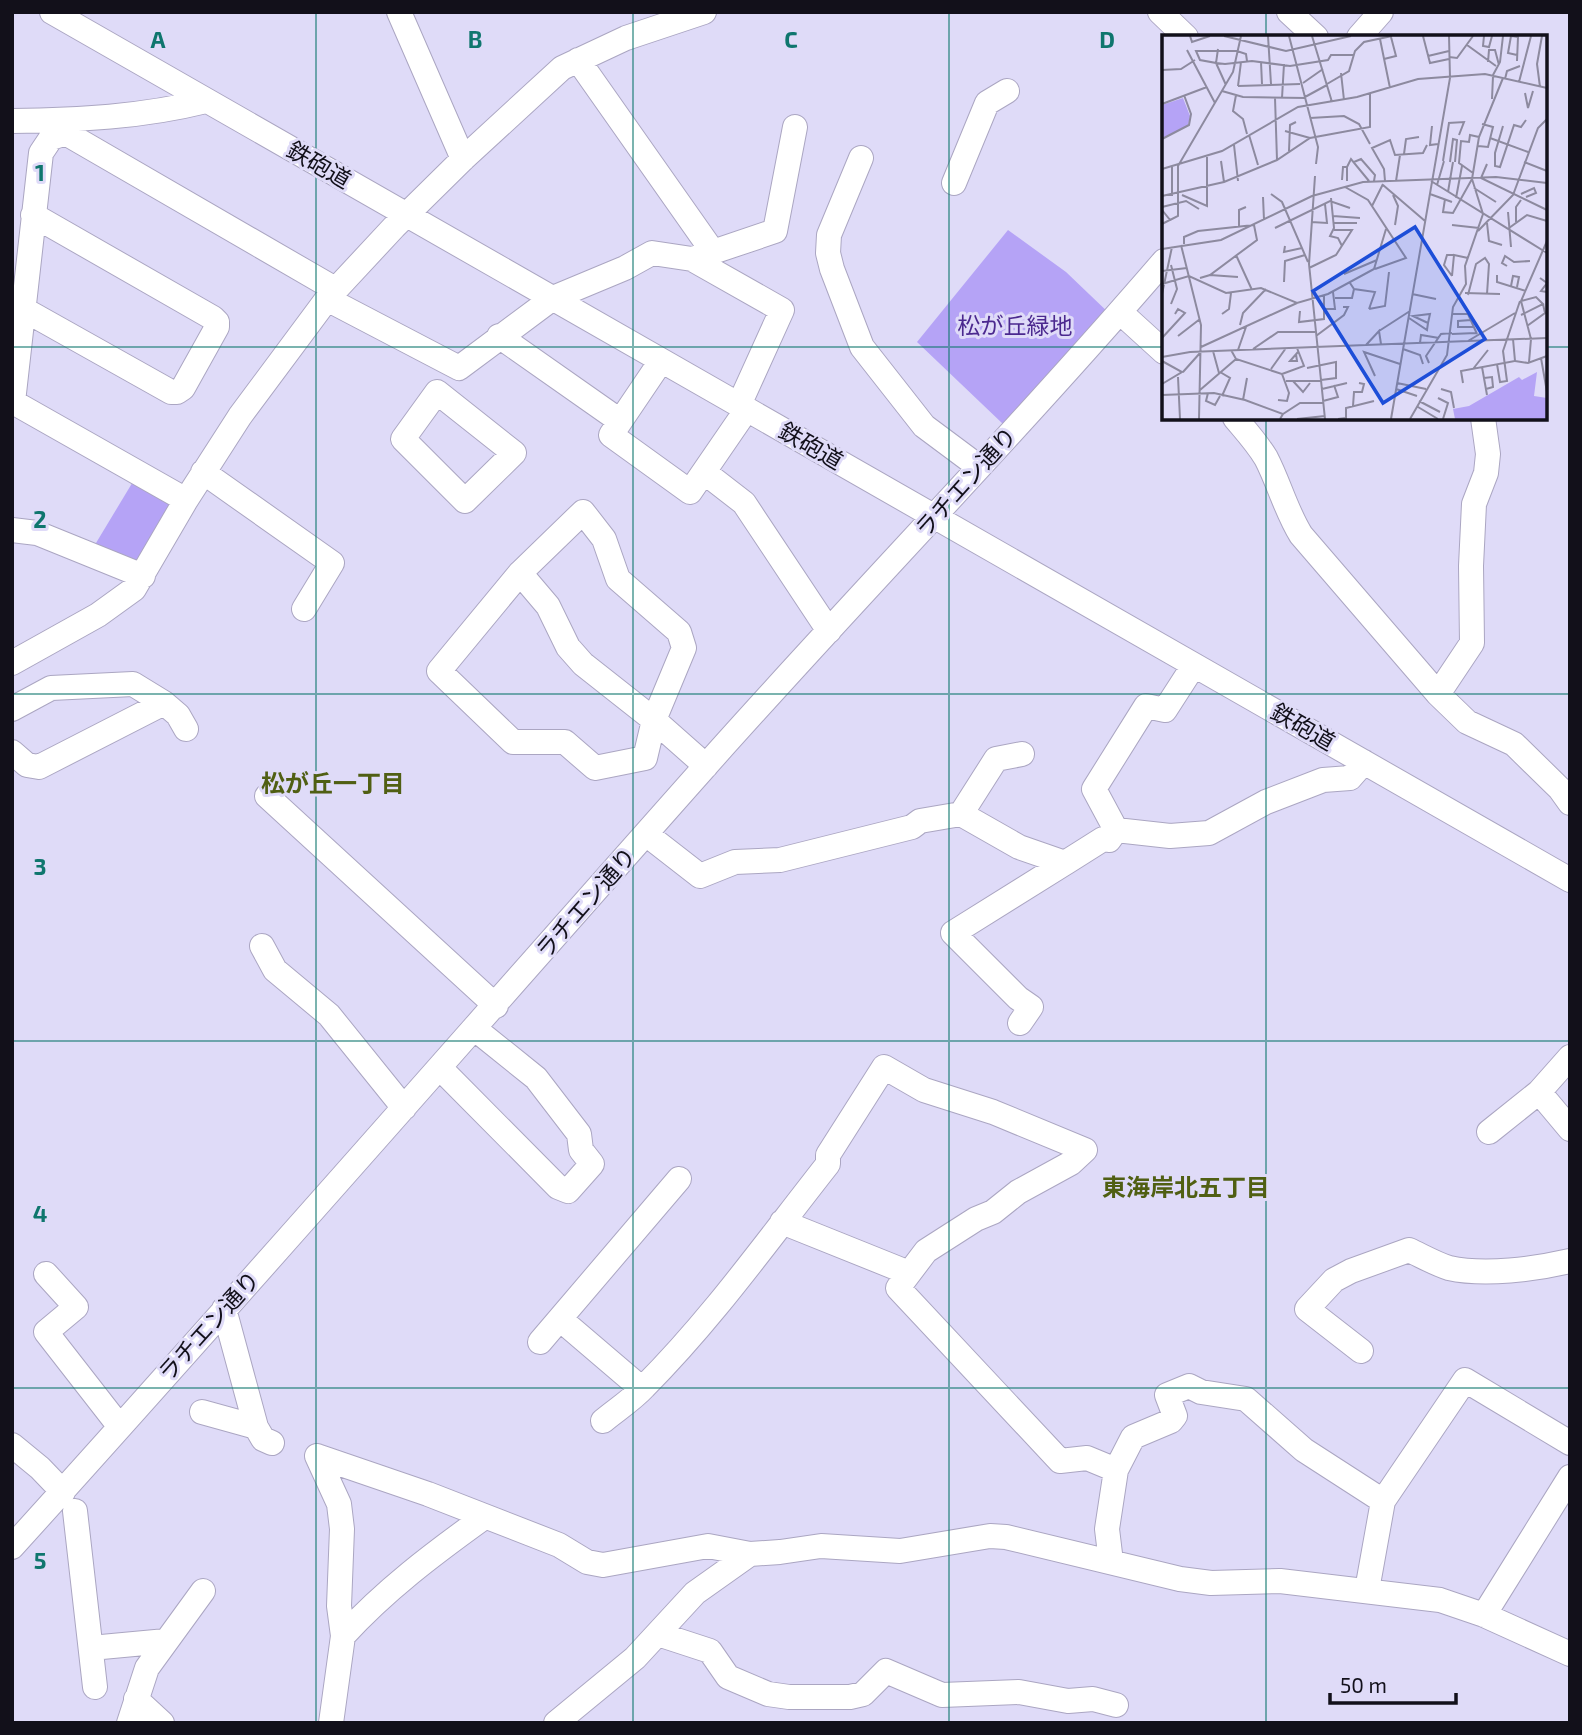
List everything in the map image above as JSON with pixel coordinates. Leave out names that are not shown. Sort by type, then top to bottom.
[{"type":"street","name":"鉄砲道","points":[[52,12],[1570,880]]},
{"type":"street","points":[[399,12],[463,159]]},
{"type":"street","points":[[12,663],[98,615],[134,589],[186,500],[240,416],[331,294],[463,159],[552,76],[578,60],[626,38],[704,12]]},
{"type":"street","points":[[1160,12],[1184,35]]},
{"type":"street","points":[[1289,12],[1314,35]]},
{"type":"street","points":[[1361,35],[1381,12]]},
{"type":"street","points":[[578,60],[702,255],[782,310],[743,407],[690,492],[611,435],[661,361]]},
{"type":"street","points":[[954,183],[987,103],[1007,91]]},
{"type":"street","points":[[186,500],[13,402],[41,153],[57,127],[71,121],[166,111],[206,101]]},
{"type":"street","points":[[12,121],[57,127],[331,294],[459,368]]},
{"type":"street","points":[[437,392],[514,453],[465,501],[403,439],[437,392],[459,368],[552,298],[625,268],[652,253],[702,255],[775,231],[795,127]]},
{"type":"street","points":[[861,158],[829,235],[828,253],[832,269],[862,347],[923,426],[979,467]]},
{"type":"street","points":[[23,309],[171,392],[183,388],[217,327],[213,318],[33,215]]},
{"type":"street","name":"ラチエン通り","points":[[12,1547],[69,1501],[120,1427],[224,1309],[496,1006],[706,766],[1162,263]]},
{"type":"street","points":[[1120,312],[1162,350]]},
{"type":"street","points":[[499,336],[620,421]]},
{"type":"street","points":[[1237,420],[1267,461],[1300,535],[1438,694],[1467,722],[1514,744],[1560,789],[1570,803]]},
{"type":"street","points":[[1438,694],[1472,643],[1471,566],[1474,504],[1486,473],[1488,454],[1483,420]]},
{"type":"street","points":[[704,471],[744,503],[829,631]]},
{"type":"street","points":[[204,472],[331,563],[304,609]]},
{"type":"street","points":[[583,512],[604,539],[618,579],[640,601],[679,632],[684,648],[654,720],[645,758],[595,768],[565,742],[513,742],[439,671],[520,573],[583,512]]},
{"type":"street","points":[[12,530],[37,533],[143,576]]},
{"type":"street","points":[[520,573],[548,606],[568,647],[583,664],[654,720],[706,766]]},
{"type":"street","points":[[1116,830],[1094,789],[1146,706],[1165,710],[1194,665]]},
{"type":"street","points":[[17,699],[51,688],[133,684],[164,703],[178,715],[186,729]]},
{"type":"street","points":[[12,752],[27,765],[39,767],[164,703]]},
{"type":"street","points":[[961,814],[996,759],[1022,754]]},
{"type":"street","points":[[1116,830],[1170,836],[1209,833],[1266,802],[1323,780],[1350,778],[1364,762]]},
{"type":"street","points":[[267,796],[496,1006]]},
{"type":"street","points":[[646,834],[700,876],[735,862],[780,860],[912,827],[920,821],[961,814],[1019,847],[1065,863]]},
{"type":"street","points":[[1020,1023],[1031,1007],[1018,998],[953,933],[1103,839],[1109,840],[1116,830]]},
{"type":"street","points":[[262,946],[275,970],[330,1015],[404,1108]]},
{"type":"street","points":[[440,1068],[558,1186],[568,1191],[592,1164],[581,1150],[579,1134],[537,1078],[475,1029]]},
{"type":"street","points":[[1489,1132],[1539,1092],[1570,1057]]},
{"type":"street","points":[[603,1421],[642,1389],[687,1342],[828,1164],[828,1155],[884,1067],[924,1090],[993,1112],[1085,1150],[1072,1163],[1018,1192],[993,1212],[976,1219],[926,1251],[898,1288],[1060,1461],[1087,1458],[1116,1470]]},
{"type":"street","points":[[1539,1092],[1570,1129]]},
{"type":"street","points":[[540,1342],[679,1179]]},
{"type":"street","points":[[782,1222],[909,1273]]},
{"type":"street","points":[[1361,1351],[1307,1309],[1334,1280],[1351,1271],[1409,1251],[1448,1267],[1472,1270],[1519,1269],[1570,1261]]},
{"type":"street","points":[[46,1274],[76,1307],[46,1332],[120,1427]]},
{"type":"street","points":[[202,1412],[264,1435],[224,1309]]},
{"type":"street","points":[[561,1319],[642,1389]]},
{"type":"street","points":[[1367,1590],[1383,1501],[1465,1380],[1570,1443]]},
{"type":"street","points":[[1111,1562],[1107,1529],[1116,1470],[1133,1437],[1171,1421],[1175,1416],[1167,1395],[1189,1386],[1201,1392],[1246,1399],[1304,1450],[1383,1501]]},
{"type":"street","points":[[12,1445],[40,1468],[69,1501],[95,1687]]},
{"type":"street","points":[[331,1723],[343,1636],[339,1606],[342,1529],[339,1504],[317,1456],[428,1494],[483,1518],[559,1545],[587,1562],[603,1565],[708,1546],[750,1554],[821,1546],[900,1551],[990,1536],[1006,1537],[1180,1579],[1211,1583],[1280,1581],[1440,1600],[1484,1615],[1570,1654]]},
{"type":"street","points":[[1484,1615],[1570,1477]]},
{"type":"street","points":[[343,1636],[373,1604],[415,1568],[483,1518]]},
{"type":"street","points":[[556,1723],[635,1658],[695,1593],[750,1554]]},
{"type":"street","points":[[162,1723],[133,1711],[147,1668],[203,1591]]},
{"type":"street","points":[[658,1634],[710,1651],[728,1676],[768,1694],[789,1697],[850,1697],[863,1694],[886,1671],[942,1695],[1019,1692],[1068,1701],[1093,1699],[1116,1705]]},
{"type":"street","points":[[91,1648],[166,1641]]},
{"type":"green space","name":"松が丘緑地","points":[[1008,230],[1066,272],[1112,316],[1003,424],[917,342]]},
{"type":"green space","points":[[134,480],[178,507],[135,572],[93,548]]},
{"type":"district","name":"松が丘一丁目","points":[[333,784]]},
{"type":"district","name":"東海岸北五丁目","points":[[1186,1188]]}]
